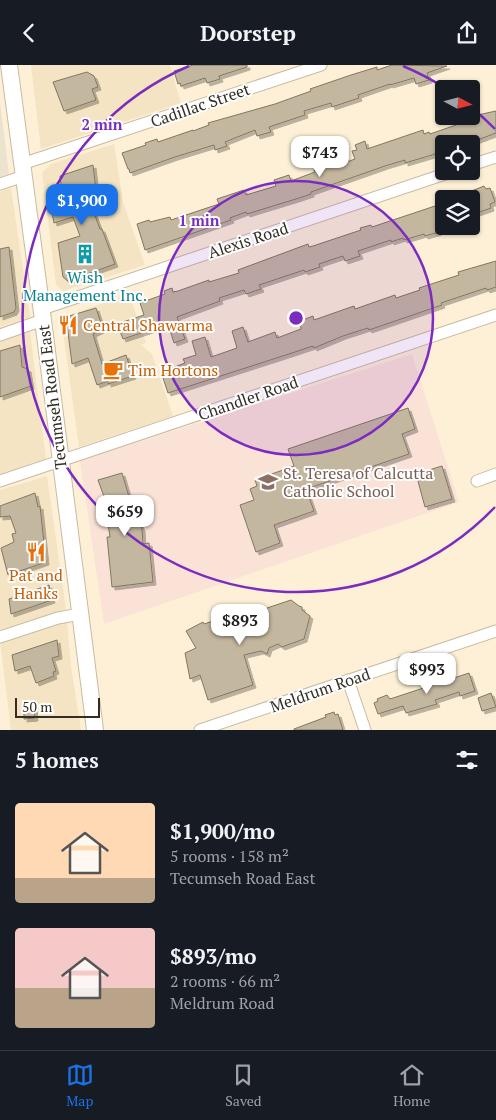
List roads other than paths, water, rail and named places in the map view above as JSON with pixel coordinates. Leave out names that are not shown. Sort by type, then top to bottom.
[{"type":"main road","name":"Tecumseh Road East","points":[[9,65],[95,730]]},
{"type":"street","name":"Cadillac Street","points":[[0,184],[23,170],[321,65]]},
{"type":"street","points":[[480,162],[496,157]]},
{"type":"street","name":"Alexis Road","points":[[0,335],[42,315],[435,178]]},
{"type":"street","name":"Chandler Road","points":[[0,481],[496,315]]},
{"type":"street","points":[[477,481],[496,474]]},
{"type":"street","points":[[0,637],[58,618],[80,614]]},
{"type":"street","name":"Meldrum Road","points":[[200,730],[496,631]]},
{"type":"street","points":[[348,680],[365,730]]},
{"type":"place","name":"Wish Management Inc.","points":[[85,254]]},
{"type":"place","name":"Central Shawarma","points":[[68,325]]},
{"type":"place","name":"Tim Hortons","points":[[113,370]]},
{"type":"place","name":"St. Teresa of Calcutta Catholic School","points":[[268,482]]},
{"type":"place","name":"Pat and Hanks","points":[[36,552]]}]
